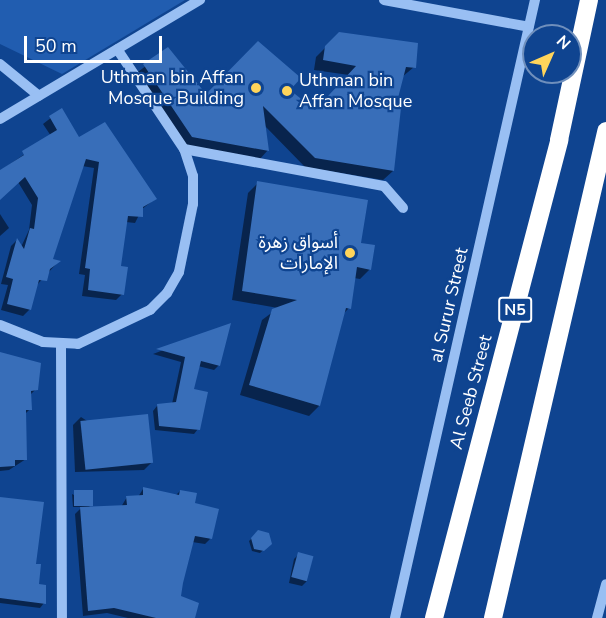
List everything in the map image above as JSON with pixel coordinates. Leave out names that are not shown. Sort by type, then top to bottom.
[{"type":"highway","name":"Al Seeb Street","points":[[434,618],[559,140],[589,0]]},
{"type":"highway","points":[[493,618],[606,131]]},
{"type":"street","points":[[0,119],[200,0]]},
{"type":"street","points":[[384,0],[522,26]]},
{"type":"street","name":"al Surur Street","points":[[531,24],[535,0]]},
{"type":"street","points":[[0,326],[62,345],[93,339],[150,310],[167,293],[179,272],[193,204],[193,176],[184,149],[117,49]]},
{"type":"street","name":"al Surur Street","points":[[395,618],[522,62]]},
{"type":"street","points":[[0,64],[39,96]]},
{"type":"street","points":[[184,149],[384,186],[403,208]]},
{"type":"street","points":[[62,345],[62,618]]},
{"type":"street","points":[[597,618],[606,584]]},
{"type":"shaded area","points":[[0,0],[185,0],[62,74],[0,44]]},
{"type":"building","name":"Uthman bin Affan Mosque","points":[[339,32],[418,43],[416,68],[406,67],[398,98],[402,99],[394,171],[315,158],[263,106],[269,151],[192,137],[143,64],[168,47],[206,94],[258,41],[301,78],[290,90],[315,110],[356,66],[323,60],[325,46]]},
{"type":"building","points":[[62,108],[79,137],[105,122],[157,199],[143,207],[143,217],[128,216],[121,266],[128,267],[124,295],[88,290],[90,269],[85,268],[99,162],[86,159],[53,259],[61,261],[50,269],[47,281],[39,280],[31,310],[7,304],[13,279],[6,277],[17,238],[24,249],[30,228],[34,229],[38,198],[25,177],[0,200],[0,170],[24,155],[22,151],[57,130],[49,116]]},
{"type":"building","points":[[257,181],[368,200],[361,243],[375,245],[371,270],[357,267],[351,309],[346,308],[320,406],[249,385],[272,309],[297,300],[242,291]]},
{"type":"building","points":[[231,323],[220,366],[201,361],[194,389],[208,392],[200,430],[159,426],[157,404],[176,402],[185,357],[156,349]]},
{"type":"building","points":[[0,352],[41,363],[38,390],[31,391],[32,410],[26,410],[27,460],[15,460],[15,466],[0,467]]},
{"type":"building","points":[[148,414],[153,463],[85,470],[80,421]]},
{"type":"building","points":[[143,487],[179,495],[180,490],[197,493],[195,503],[219,509],[212,539],[195,536],[183,583],[181,596],[199,603],[195,618],[156,618],[114,608],[88,611],[80,507],[127,505],[126,496],[143,495]]},
{"type":"building","points":[[74,490],[93,490],[93,506],[74,506]]},
{"type":"building","points":[[0,497],[44,502],[36,564],[41,564],[39,584],[46,585],[46,604],[0,598]]},
{"type":"building","points":[[258,530],[269,533],[272,544],[264,551],[254,549],[251,538]]},
{"type":"building","points":[[298,552],[313,556],[307,581],[291,577]]},
{"type":"place","name":"Uthman bin Affan Mosque Building","points":[[256,88]]},
{"type":"place","name":"Uthman bin Affan Mosque","points":[[287,91]]},
{"type":"place","name":"أسواق زهرة الإمارات","points":[[350,253]]}]
